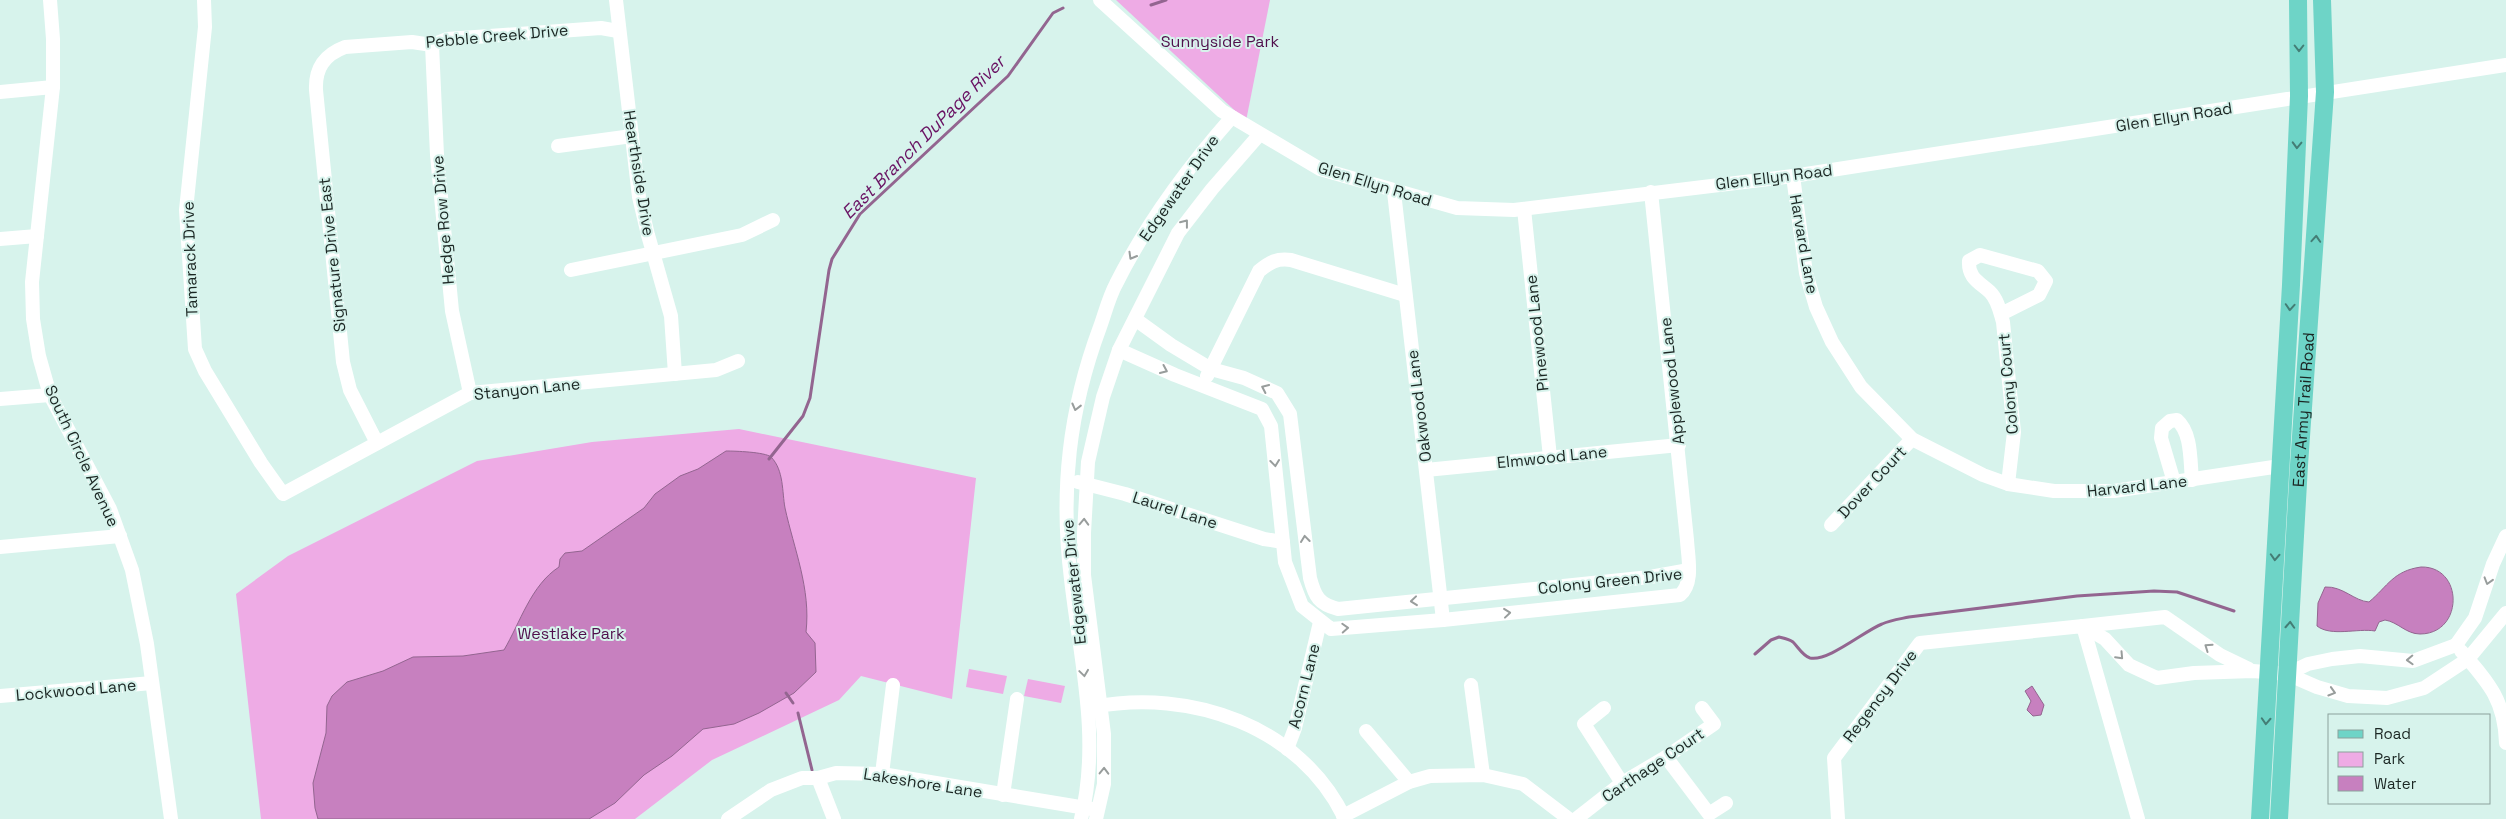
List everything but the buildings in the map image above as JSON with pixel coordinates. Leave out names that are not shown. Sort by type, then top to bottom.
[{"type":"main road","name":"East Army Trail Road","points":[[2260,819],[2291,285],[2299,96],[2298,0]]},
{"type":"main road","name":"East Army Trail Road","points":[[2279,819],[2299,465],[2325,92],[2322,0]]},
{"type":"street","name":"South Circle Avenue","points":[[50,0],[53,39],[53,88],[32,282],[33,319],[39,356],[50,395],[93,475],[120,536],[132,570],[140,604],[171,819]]},
{"type":"street","name":"Tamarack Drive","points":[[204,0],[205,27],[186,210],[195,349],[205,371],[261,463],[284,494]]},
{"type":"street","name":"Hearthside Drive","points":[[616,0],[618,31],[639,196],[648,235],[672,316],[675,374]]},
{"type":"street","name":"Glen Ellyn Road","points":[[1100,0],[1194,86],[1232,117],[1320,170],[1457,208],[1524,209],[1792,176],[2506,65]]},
{"type":"street","name":"Pebble Creek Drive","points":[[322,62],[335,51],[344,47],[412,42],[432,45],[447,39],[601,28],[618,31]]},
{"type":"street","name":"Hedge Row Drive","points":[[432,45],[437,155],[452,311],[470,393]]},
{"type":"street","name":"Signature Drive East","points":[[322,62],[317,73],[316,90],[343,362],[350,390],[376,443]]},
{"type":"street","points":[[0,92],[53,88]]},
{"type":"street","name":"Edgewater Drive","points":[[1090,814],[1104,784],[1104,734],[1095,707],[1066,535],[1068,457],[1074,411],[1088,360],[1115,285],[1152,223],[1210,142],[1232,117]]},
{"type":"street","name":"Edgewater Drive","points":[[1095,707],[1084,575],[1085,484],[1088,462],[1103,397],[1119,350],[1178,233],[1212,189],[1260,134]]},
{"type":"street","points":[[558,146],[632,136]]},
{"type":"street","name":"Harvard Lane","points":[[1792,176],[1806,273],[1816,307],[1832,342],[1861,387],[1912,439],[1960,465],[2008,484],[2054,491],[2097,492],[2280,466]]},
{"type":"street","name":"Oakwood Lane","points":[[1394,192],[1443,620]]},
{"type":"street","name":"Applewood Lane","points":[[1651,192],[1679,445],[1689,570]]},
{"type":"street","name":"Pinewood Lane","points":[[1524,209],[1550,458]]},
{"type":"street","points":[[571,270],[742,235],[773,220]]},
{"type":"street","points":[[0,239],[37,236]]},
{"type":"street","name":"Colony Court","points":[[2001,314],[2039,295],[2046,281],[2038,271],[1980,255],[1969,261],[1969,271],[1976,282],[1991,293],[2001,314],[2014,432],[2008,484]]},
{"type":"street","points":[[1203,386],[1259,271],[1269,262],[1278,259],[1291,260],[1405,295]]},
{"type":"street","name":"Colony Green Drive","points":[[1119,350],[1262,409],[1271,426],[1285,562],[1302,606],[1320,622],[1331,628],[1342,629],[1443,620],[1680,595],[1686,590],[1689,570],[1650,577],[1338,609],[1324,606],[1314,593],[1310,578],[1290,414],[1277,393],[1244,378],[1210,369],[1134,319]]},
{"type":"street","name":"Stanyon Lane","points":[[284,494],[470,393],[716,370],[738,361]]},
{"type":"street","points":[[0,399],[50,395]]},
{"type":"street","points":[[2174,482],[2160,438],[2162,428],[2170,421],[2177,420],[2184,426],[2189,444],[2192,480]]},
{"type":"street","name":"Dover Court","points":[[1831,525],[1912,439]]},
{"type":"street","name":"Elmwood Lane","points":[[1426,470],[1679,445]]},
{"type":"street","name":"Laurel Lane","points":[[1067,480],[1125,494],[1264,539],[1283,542]]},
{"type":"street","points":[[0,546],[120,536]]},
{"type":"street","points":[[2287,674],[2308,664],[2360,656],[2413,661],[2456,645],[2475,618],[2493,564],[2506,536]]},
{"type":"street","name":"Regency Drive","points":[[2083,626],[2106,639],[2129,665],[2158,678],[2194,673],[2251,670],[2287,674],[2317,687],[2348,696],[2386,698],[2424,688],[2468,659],[2506,613]]},
{"type":"street","name":"Regency Drive","points":[[1838,819],[1834,758],[1920,643],[2166,617],[2220,655],[2251,670]]},
{"type":"street","name":"Acorn Lane","points":[[1287,749],[1295,728],[1320,622]]},
{"type":"street","points":[[2083,626],[2138,819]]},
{"type":"street","points":[[2456,645],[2494,692],[2503,713],[2506,743]]},
{"type":"street","name":"Lockwood Lane","points":[[0,696],[152,683]]},
{"type":"street","points":[[882,774],[892,685]]},
{"type":"street","points":[[1471,685],[1482,775]]},
{"type":"street","points":[[1003,795],[1017,699]]},
{"type":"street","points":[[1095,707],[1160,702],[1199,707],[1247,724],[1287,749],[1318,777],[1344,817],[1409,782],[1430,776],[1482,775],[1524,784],[1569,819]]},
{"type":"street","points":[[1604,708],[1584,724],[1622,783]]},
{"type":"street","name":"Carthage Court","points":[[1576,819],[1622,783],[1666,757],[1714,724],[1702,708]]},
{"type":"street","points":[[1366,731],[1409,782]]},
{"type":"street","points":[[1666,757],[1709,814],[1726,803]]},
{"type":"street","name":"Lakeshore Lane","points":[[728,819],[771,790],[802,778],[818,778],[836,773],[882,774],[1003,795],[1090,814]]},
{"type":"street","points":[[818,778],[834,819]]},
{"type":"green space","name":"Sunnyside Park","points":[[1116,0],[1270,0],[1246,121]]},
{"type":"green space","name":"Westlake Park","points":[[739,429],[976,478],[952,699],[861,676],[839,700],[712,760],[635,819],[261,819],[236,594],[288,556],[477,461],[592,442]]},
{"type":"green space","points":[[969,669],[1007,676],[1003,694],[966,687]]},
{"type":"green space","points":[[1028,679],[1065,686],[1061,703],[1024,696]]},
{"type":"water","points":[[726,451],[768,455],[775,462],[782,481],[785,508],[804,585],[807,616],[806,632],[815,643],[816,672],[794,693],[759,713],[734,724],[703,729],[672,756],[644,775],[615,803],[589,819],[318,819],[313,783],[326,733],[327,706],[332,696],[347,682],[383,671],[413,657],[463,656],[504,650],[527,605],[541,584],[559,567],[560,559],[565,553],[582,551],[644,508],[655,494],[680,476],[698,469]]},
{"type":"water","points":[[2421,567],[2435,570],[2445,577],[2451,588],[2453,600],[2451,613],[2445,623],[2434,631],[2420,634],[2415,633],[2385,620],[2379,622],[2375,631],[2337,632],[2317,626],[2318,603],[2325,587],[2343,591],[2358,599],[2369,602],[2397,576]]},
{"type":"water","points":[[2032,686],[2044,705],[2041,715],[2033,716],[2027,710],[2031,701],[2025,691]]},
{"type":"waterway","name":"East Branch DuPage River","points":[[1151,5],[1166,0]]},
{"type":"waterway","name":"East Branch DuPage River","points":[[769,459],[803,416],[810,398],[829,270],[832,259],[860,214],[1008,76],[1053,13],[1063,8]]},
{"type":"waterway","points":[[1755,654],[1771,640],[1779,637],[1793,642],[1807,657],[1818,658],[1836,651],[1874,628],[1892,621],[1909,617],[2077,596],[2154,591],[2177,592],[2234,611]]},
{"type":"waterway","points":[[786,693],[793,703]]},
{"type":"waterway","points":[[798,713],[812,770]]}]
